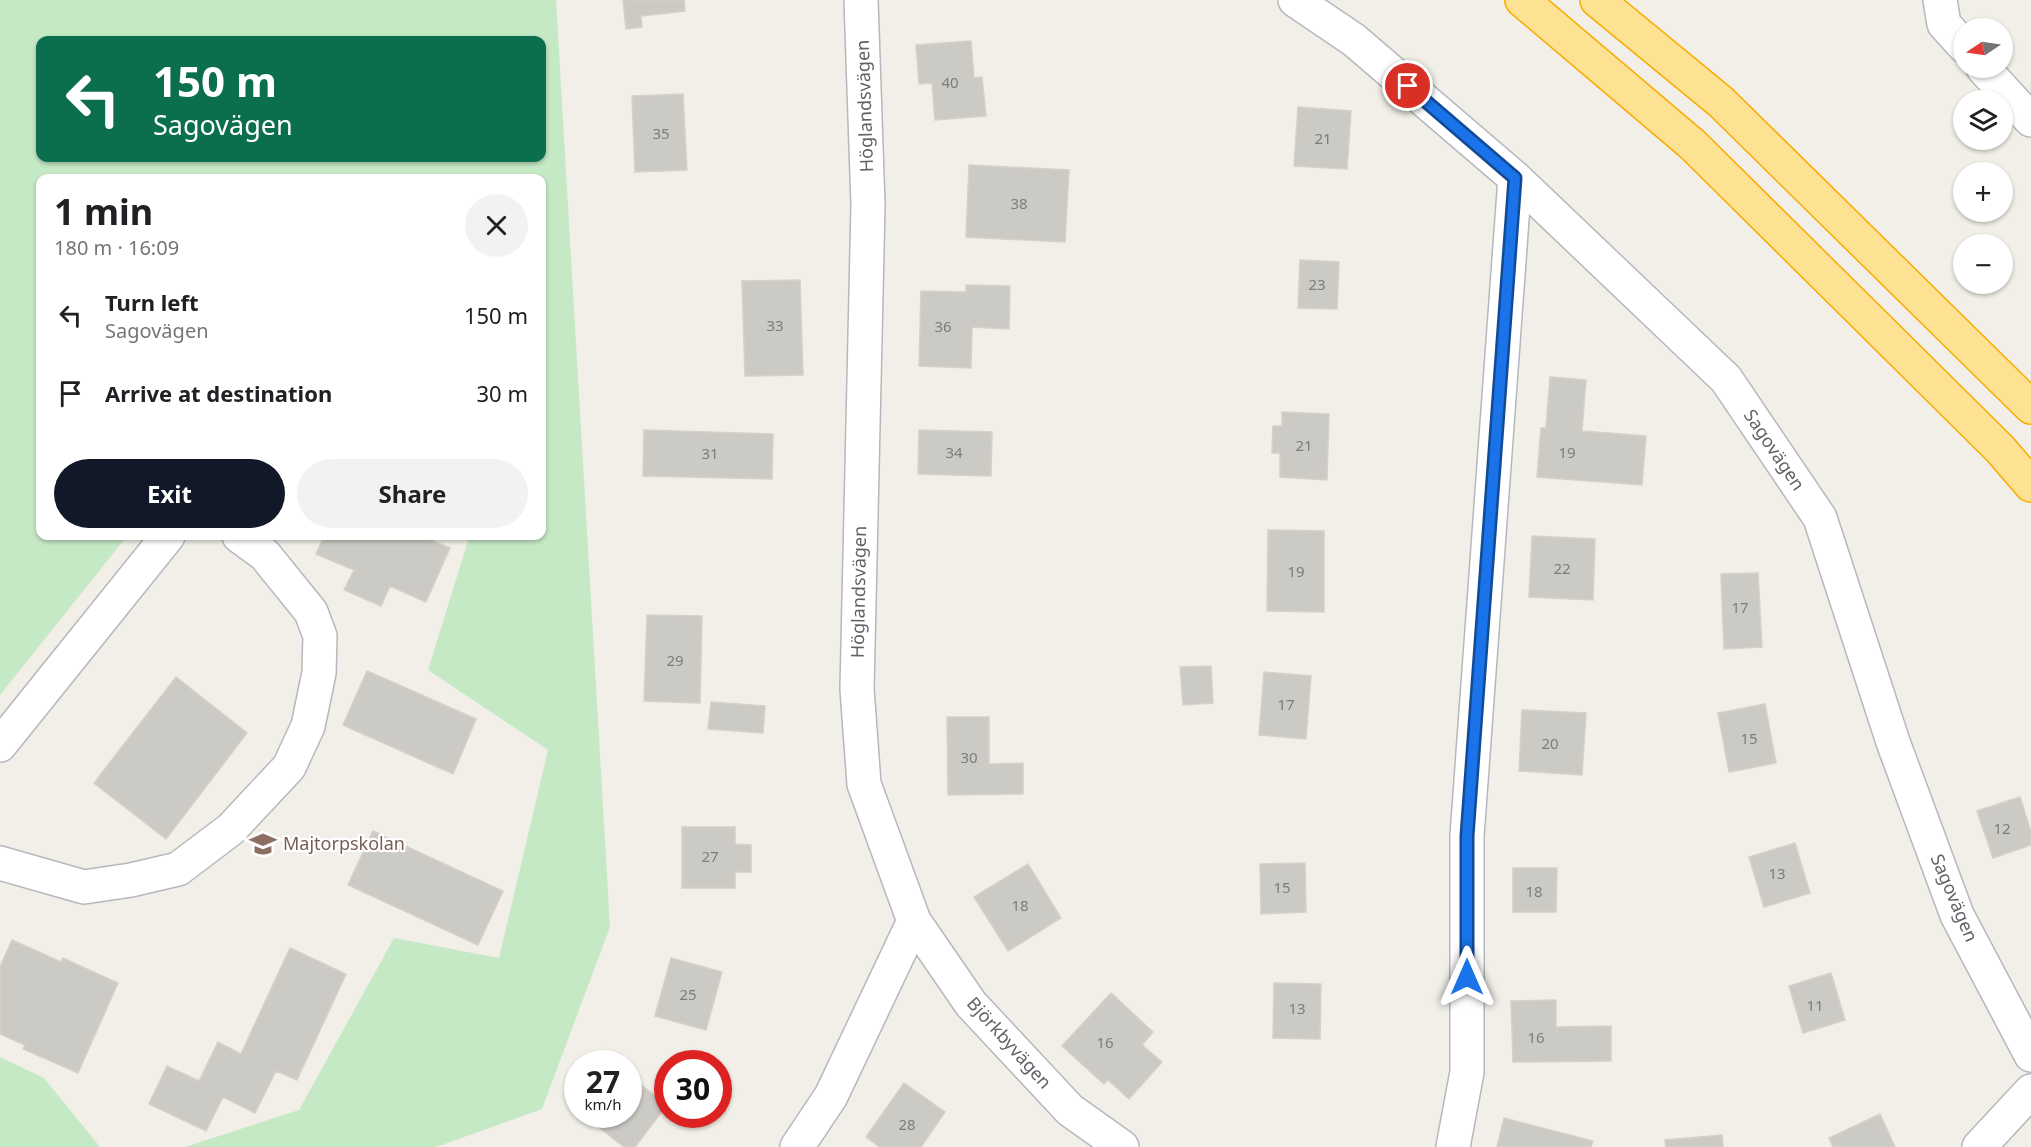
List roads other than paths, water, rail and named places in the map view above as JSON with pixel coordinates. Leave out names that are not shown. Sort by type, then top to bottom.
[{"type":"highway","points":[[1522,0],[1693,145],[2000,450],[2031,485]]},
{"type":"highway","points":[[1597,0],[1721,102],[2031,407]]},
{"type":"street","name":"Höglandsvägen","points":[[861,0],[868,205],[856,689],[864,784],[914,921]]},
{"type":"street","name":"Sagovägen","points":[[1294,0],[1354,40],[1515,178],[1726,379],[1820,518],[1893,742],[1957,915],[2031,1055]]},
{"type":"street","points":[[1940,0],[1944,24],[1953,33]]},
{"type":"street","points":[[1992,78],[2031,120]]},
{"type":"street","points":[[1453,1147],[1467,1071],[1467,836],[1515,178]]},
{"type":"street","points":[[0,744],[165,540]]},
{"type":"street","points":[[0,863],[84,887],[131,880],[178,869],[231,829],[289,767],[308,726],[319,673],[320,636],[311,612],[265,555],[244,540]]},
{"type":"street","points":[[797,1147],[831,1096],[914,921]]},
{"type":"street","name":"Björkbyvägen","points":[[914,921],[971,1004],[1070,1110],[1122,1147]]},
{"type":"street","points":[[1979,1147],[2031,1091]]},
{"type":"place","name":"Majtorpskolan","points":[[263,844]]}]
